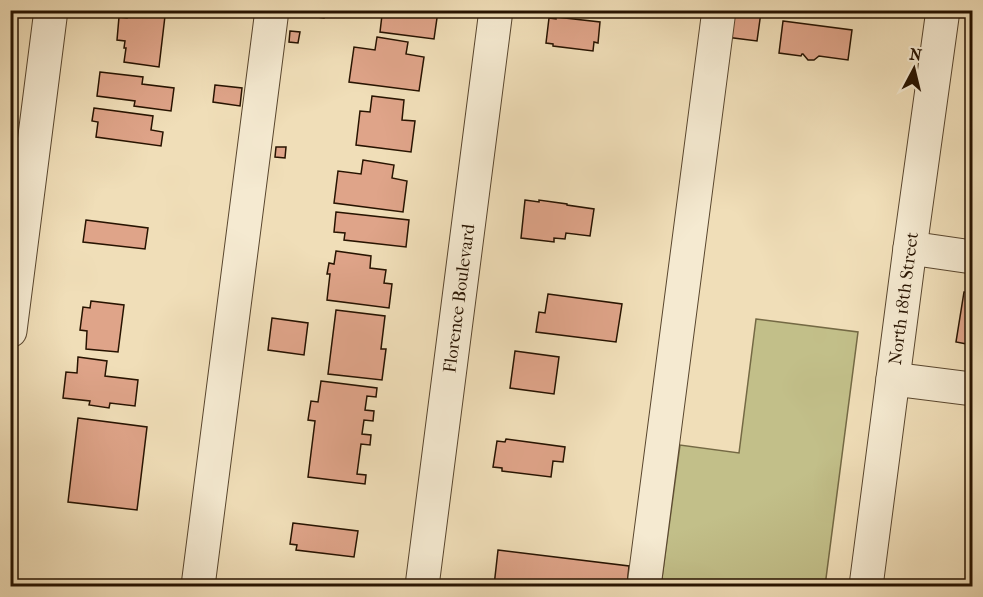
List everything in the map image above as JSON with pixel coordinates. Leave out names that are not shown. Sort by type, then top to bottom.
[{"type":"street","points":[[10,331],[51,10]]},
{"type":"street","points":[[198,586],[272,10]]},
{"type":"street","name":"Florence Boulevard","points":[[422,586],[496,10]]},
{"type":"street","points":[[644,586],[719,10]]},
{"type":"street","name":"North 18th Street","points":[[866,586],[943,10]]},
{"type":"street","points":[[910,249],[972,257]]},
{"type":"street","points":[[893,379],[972,389]]},
{"type":"shaded area","points":[[756,319],[858,332],[825,586],[661,586],[680,445],[739,453]]},
{"type":"building","points":[[304,10],[325,10],[324,18],[303,15]]},
{"type":"building","points":[[392,10],[438,11],[434,39],[380,32],[382,15],[391,16]]},
{"type":"building","points":[[730,10],[761,12],[757,41],[726,37]]},
{"type":"building","points":[[127,11],[165,16],[159,67],[124,62],[125,41],[117,40],[119,17],[127,18]]},
{"type":"building","points":[[556,17],[600,22],[598,43],[594,42],[593,51],[546,43],[549,18],[556,19]]},
{"type":"building","points":[[783,21],[852,30],[848,60],[819,56],[814,60],[808,60],[803,54],[801,56],[779,53]]},
{"type":"building","points":[[290,31],[300,32],[298,43],[289,42]]},
{"type":"building","points":[[377,37],[408,42],[406,54],[424,57],[419,91],[349,82],[354,47],[375,50]]},
{"type":"building","points":[[100,72],[143,77],[142,84],[174,88],[171,111],[134,106],[135,101],[97,96]]},
{"type":"building","points":[[215,85],[242,88],[240,106],[213,102]]},
{"type":"building","points":[[372,96],[404,100],[402,120],[415,121],[411,152],[356,145],[360,111],[370,112]]},
{"type":"building","points":[[94,108],[153,116],[151,130],[163,132],[161,146],[96,137],[98,122],[92,121]]},
{"type":"building","points":[[276,147],[286,147],[285,158],[275,157]]},
{"type":"building","points":[[363,160],[394,165],[392,178],[407,181],[403,212],[334,203],[338,171],[361,174]]},
{"type":"building","points":[[525,200],[539,202],[539,200],[594,209],[590,236],[566,233],[565,239],[554,238],[554,242],[521,238]]},
{"type":"building","points":[[336,212],[409,220],[406,247],[344,240],[345,233],[334,232]]},
{"type":"building","points":[[86,220],[148,228],[145,249],[83,242]]},
{"type":"building","points":[[336,251],[371,256],[370,268],[386,270],[384,283],[392,284],[389,308],[327,300],[329,263],[334,264]]},
{"type":"building","points":[[964,292],[972,293],[972,345],[956,342]]},
{"type":"building","points":[[548,294],[622,304],[616,342],[536,332],[539,312],[545,313]]},
{"type":"building","points":[[91,301],[124,305],[118,352],[86,349],[87,331],[80,330],[83,307],[90,308]]},
{"type":"building","points":[[336,310],[385,316],[381,349],[386,349],[382,380],[328,374]]},
{"type":"building","points":[[272,318],[308,323],[304,355],[268,350]]},
{"type":"building","points":[[515,351],[559,357],[554,394],[510,388]]},
{"type":"building","points":[[78,357],[107,361],[105,376],[138,380],[135,406],[110,403],[109,408],[89,405],[90,401],[63,398],[66,372],[77,373]]},
{"type":"building","points":[[321,381],[377,388],[376,397],[367,396],[365,410],[374,411],[373,421],[364,420],[362,434],[371,435],[370,445],[361,444],[357,474],[366,475],[365,484],[308,477],[315,421],[308,420],[311,401],[318,402]]},
{"type":"building","points":[[78,418],[147,427],[137,510],[68,502]]},
{"type":"building","points":[[506,439],[565,447],[563,462],[553,461],[551,477],[502,471],[502,468],[493,467],[497,441],[505,442]]},
{"type":"building","points":[[293,523],[358,531],[354,557],[296,550],[297,545],[290,544]]},
{"type":"building","points":[[498,550],[629,566],[627,586],[494,586]]}]
